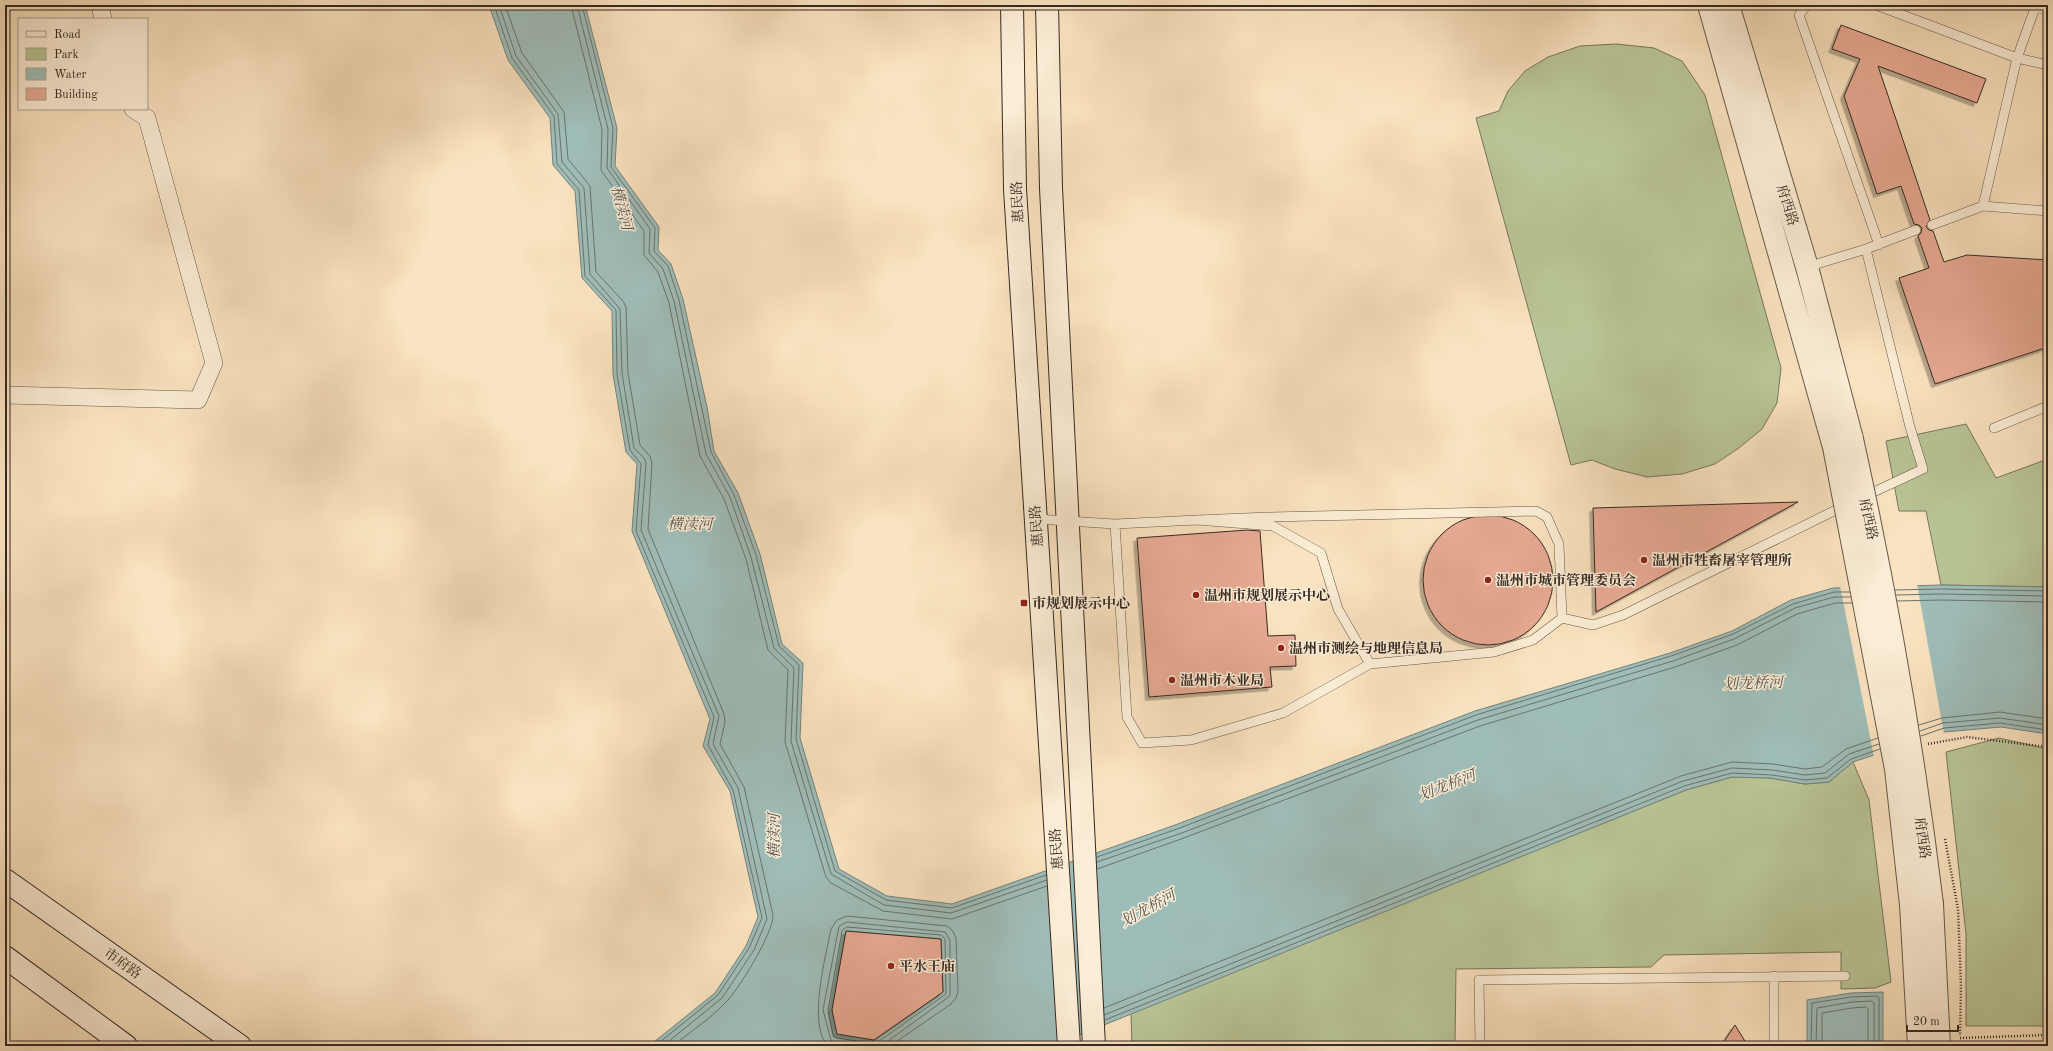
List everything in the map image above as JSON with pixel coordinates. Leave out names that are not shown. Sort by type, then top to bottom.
[{"type":"main road","name":"惠民路","points":[[1012,5],[1016,189],[1069,1046]]},
{"type":"main road","name":"惠民路","points":[[1047,5],[1051,188],[1094,1046]]},
{"type":"main road","name":"府西路","points":[[1709,5],[1843,443]]},
{"type":"main road","name":"府西路","points":[[1728,5],[1807,267],[1843,443],[1896,769],[1922,905],[1939,1046]]},
{"type":"main road","name":"市府路","points":[[5,880],[232,1040]]},
{"type":"main road","name":"府西路","points":[[1919,1046],[1922,905]]},
{"type":"main road","points":[[5,957],[126,1046]]},
{"type":"street","points":[[100,5],[103,18]]},
{"type":"street","points":[[5,395],[198,400],[214,363],[147,118],[135,110]]},
{"type":"lane","points":[[1807,5],[1799,15],[1879,245]]},
{"type":"lane","points":[[1876,5],[2017,58],[2048,65]]},
{"type":"lane","points":[[1982,206],[2017,58],[2035,6],[2048,10]]},
{"type":"lane","points":[[1932,225],[1982,206],[2048,211]]},
{"type":"lane","points":[[1807,267],[1879,245],[1916,230]]},
{"type":"lane","points":[[1562,618],[1594,625],[1623,615],[1811,521],[1922,469],[1910,427],[1866,249]]},
{"type":"lane","points":[[1994,428],[2048,406]]},
{"type":"lane","points":[[1036,519],[1115,524],[1268,517],[1536,511],[1546,517],[1559,544],[1562,618]]},
{"type":"lane","points":[[1197,520],[1273,526],[1321,553],[1338,609],[1370,664]]},
{"type":"lane","points":[[1115,524],[1127,717],[1142,743],[1191,740],[1283,713],[1370,664],[1494,652],[1534,640],[1562,618]]},
{"type":"lane","points":[[1774,976],[1774,1046]]},
{"type":"lane","points":[[1480,1046],[1479,980],[1846,976]]},
{"type":"path","points":[[1929,752],[1928,744],[1967,737],[2048,747]]},
{"type":"path","points":[[1945,838],[1958,909],[1961,986],[1960,1041]]},
{"type":"path","points":[[1960,1036],[2048,1036]]},
{"type":"green space","points":[[1616,44],[1654,48],[1682,61],[1705,95],[1781,368],[1777,403],[1762,429],[1739,448],[1715,464],[1682,474],[1647,477],[1615,469],[1592,460],[1571,465],[1476,118],[1499,111],[1508,91],[1525,71],[1548,57],[1580,46]]},
{"type":"green space","points":[[1966,424],[1996,478],[2048,459],[2048,587],[1941,585],[1926,511],[1899,511],[1886,441]]},
{"type":"green space","points":[[1999,738],[2048,749],[2048,1026],[1966,1026],[1966,934],[1946,752]]},
{"type":"green space","points":[[1853,762],[1869,800],[1891,982],[1875,988],[1841,989],[1841,952],[1664,955],[1651,967],[1456,969],[1455,1046],[1132,1046],[1131,1013],[1686,790],[1732,777],[1771,778],[1805,784],[1829,782]]},
{"type":"water","points":[[489,5],[585,5],[617,128],[615,166],[659,227],[658,250],[671,264],[683,299],[707,407],[714,451],[738,493],[760,554],[782,644],[803,663],[800,738],[839,869],[887,896],[952,904],[1175,825],[1475,711],[1670,653],[1732,631],[1791,600],[1833,588],[1941,585],[2048,587],[2048,734],[2001,727],[1944,732],[1853,762],[1829,782],[1805,784],[1771,778],[1732,777],[1686,790],[1052,1046],[649,1046],[715,993],[746,946],[758,917],[730,791],[703,746],[710,719],[632,531],[637,464],[626,452],[613,374],[612,311],[582,278],[575,191],[553,165],[550,118],[508,60]],"holes":[[[846,931],[941,939],[943,992],[874,1040],[837,1034],[832,1010]]]},
{"type":"water","points":[[1883,992],[1883,1046],[1807,1046],[1807,1000],[1851,993]]},
{"type":"pier","points":[[1917,584],[1944,734],[1874,757],[1840,586]]},
{"type":"building","points":[[1841,25],[1986,79],[1977,103],[1878,66],[1930,220],[1926,227],[1933,231],[1944,262],[1967,255],[2048,260],[2048,347],[1935,384],[1899,278],[1929,268],[1918,236],[1921,233],[1922,228],[1919,225],[1914,224],[1901,186],[1877,194],[1844,96],[1860,59],[1832,49]]},
{"type":"building","name":"温州市牲畜屠宰管理所","points":[[1798,502],[1596,612],[1593,508]]},
{"type":"building","name":"温州市城市管理委员会","points":[[1488,515],[1513,520],[1534,534],[1548,555],[1553,580],[1548,605],[1534,626],[1513,640],[1488,645],[1463,640],[1442,626],[1428,605],[1423,580],[1428,555],[1442,534],[1463,520]]},
{"type":"building","points":[[1247,530],[1260,531],[1268,636],[1295,635],[1296,666],[1270,667],[1272,687],[1149,697],[1137,538]]},
{"type":"building","name":"平水王庙","points":[[846,931],[941,939],[943,992],[874,1040],[837,1034],[832,1010]]},
{"type":"building","points":[[1735,1025],[1748,1046],[1721,1046]]},
{"type":"place","name":"温州市牲畜屠宰管理所","points":[[1644,560]]},
{"type":"place","name":"温州市城市管理委员会","points":[[1488,580]]},
{"type":"place","name":"温州市规划展示中心","points":[[1196,595]]},
{"type":"place","name":"市规划展示中心","points":[[1024,603]]},
{"type":"place","name":"温州市测绘与地理信息局","points":[[1281,648]]},
{"type":"place","name":"温州市木业局","points":[[1172,680]]},
{"type":"place","name":"平水王庙","points":[[891,966]]},
{"type":"water label","name":"横渎河","points":[[622,208]]},
{"type":"water label","name":"横渎河","points":[[690,524]]},
{"type":"water label","name":"划龙桥河","points":[[1753,683]]},
{"type":"water label","name":"划龙桥河","points":[[1447,785]]},
{"type":"water label","name":"横渎河","points":[[774,836]]},
{"type":"water label","name":"划龙桥河","points":[[1148,908]]}]
